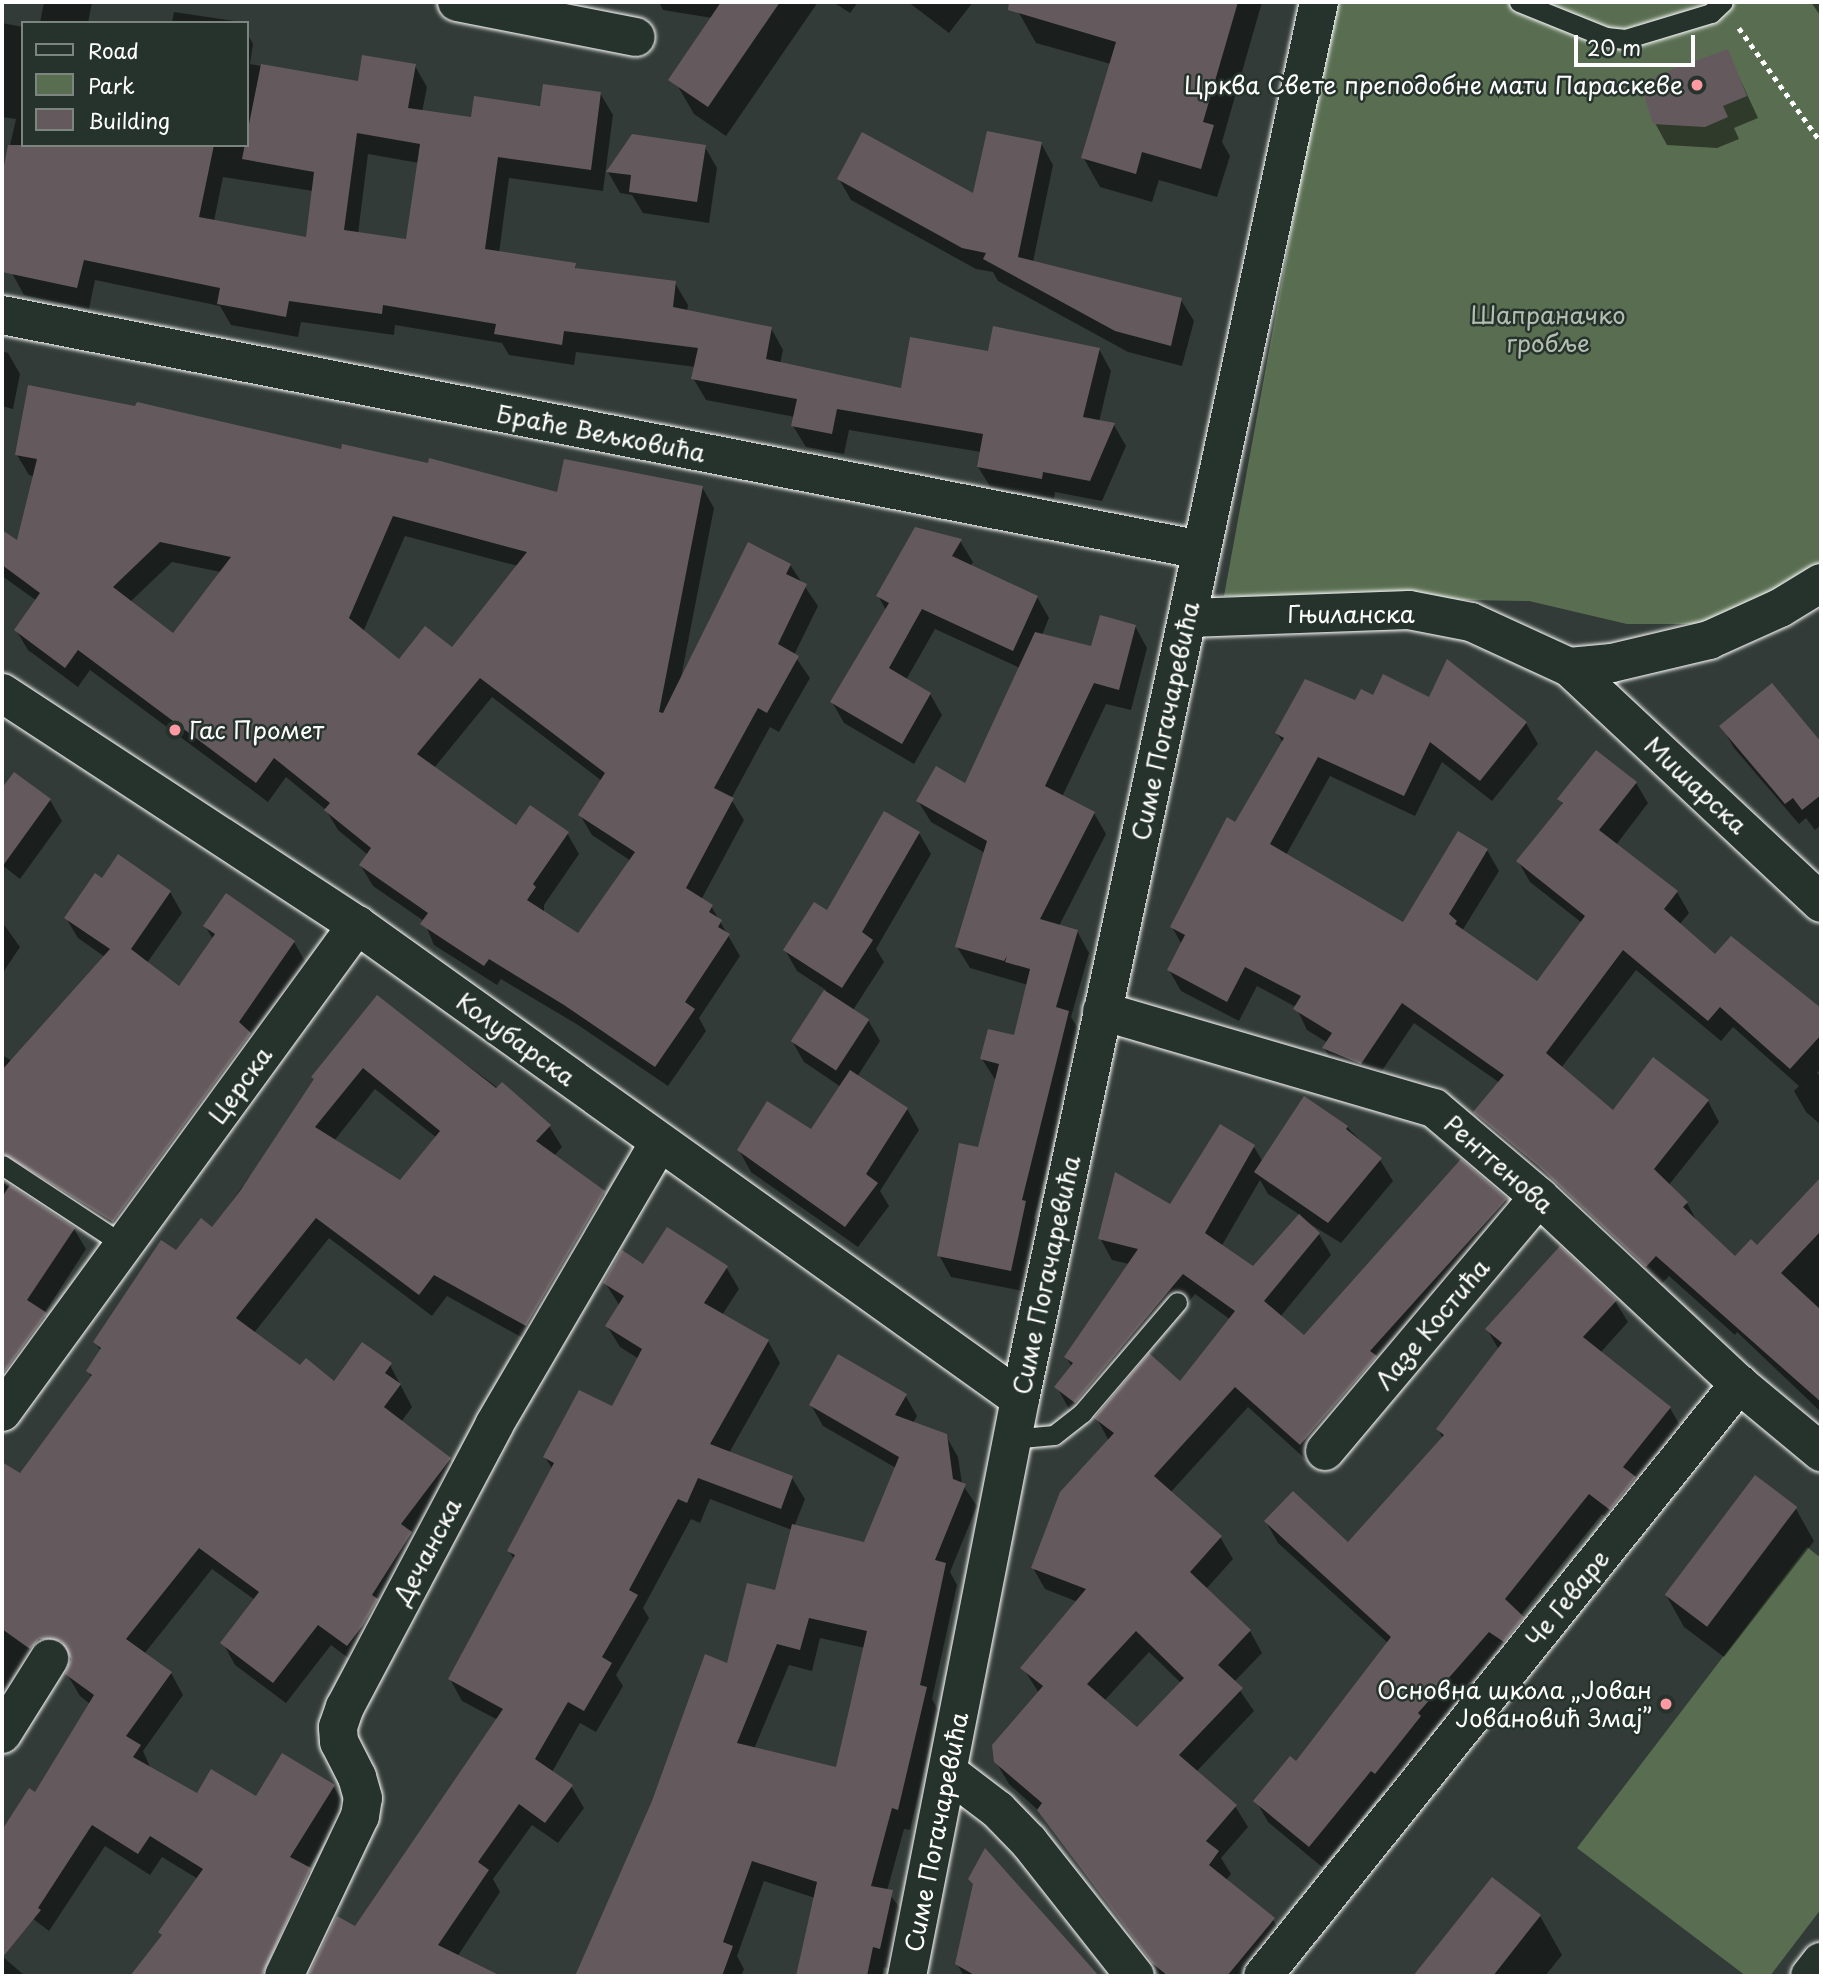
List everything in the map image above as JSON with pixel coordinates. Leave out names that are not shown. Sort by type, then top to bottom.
[{"type":"street","points":[[457,2],[636,37]]},
{"type":"street","name":"Симе Погачаревића","points":[[907,1976],[1011,1439],[1319,2]]},
{"type":"street","name":"Браће Вељковића","points":[[2,315],[1201,550]]},
{"type":"street","name":"Гњиланска","points":[[1189,618],[1409,610],[1471,622],[1569,667],[1612,663],[1709,640],[1780,608],[1821,583]]},
{"type":"street","name":"Мишарска","points":[[1569,667],[1821,903]]},
{"type":"street","name":"Колубарска","points":[[2,694],[357,925],[1020,1399]]},
{"type":"street","name":"Церска","points":[[2,1412],[357,925]]},
{"type":"street","name":"Рентгенова","points":[[1102,1011],[1434,1108],[1539,1197],[1740,1384],[1821,1452]]},
{"type":"street","name":"Дечанска","points":[[284,1976],[360,1816],[363,1798],[358,1777],[339,1742],[338,1727],[345,1707],[494,1425],[659,1143]]},
{"type":"street","name":"Лазе Костића","points":[[1325,1451],[1539,1197]]},
{"type":"street","name":"Че Геваре","points":[[1263,1976],[1740,1384]]},
{"type":"street","points":[[2,1734],[49,1659]]},
{"type":"street","points":[[948,1772],[998,1810],[1029,1842],[1135,1976]]},
{"type":"street","points":[[1810,1976],[1821,1962]]},
{"type":"lane","points":[[1519,2],[1606,37],[1625,39],[1711,13],[1723,3]]},
{"type":"lane","points":[[2,1165],[124,1245]]},
{"type":"lane","points":[[1011,1439],[1054,1435],[1082,1413],[1177,1302]]},
{"type":"path","points":[[1723,3],[1821,142]]},
{"type":"green space","name":"Шапраначко гробље","points":[[1333,2],[1821,2],[1821,568],[1703,624],[1627,624],[1529,601],[1224,596]]},
{"type":"green space","points":[[1807,1547],[1821,1558],[1821,1909],[1770,1976],[1746,1976],[1577,1848]]},
{"type":"building","points":[[721,2],[780,2],[708,107],[668,80]]},
{"type":"building","points":[[1009,2],[1238,2],[1203,122],[1214,125],[1201,169],[1142,152],[1136,174],[1081,158],[1116,42],[1008,10]]},
{"type":"building","name":"Црква Свете преподобне мати Параскеве","points":[[1728,49],[1747,96],[1723,106],[1728,117],[1705,127],[1653,124],[1644,95],[1657,75]]},
{"type":"building","points":[[362,55],[416,64],[408,108],[471,117],[474,96],[540,106],[543,84],[601,92],[591,170],[498,157],[485,249],[576,263],[575,268],[676,281],[673,307],[772,327],[766,359],[901,388],[910,337],[988,351],[993,326],[1100,348],[1083,417],[1115,423],[1090,481],[1043,472],[1042,479],[977,467],[983,434],[837,409],[832,434],[791,426],[797,399],[691,379],[698,348],[564,331],[562,345],[494,334],[496,324],[383,305],[382,314],[289,301],[286,317],[217,304],[220,288],[84,260],[77,288],[2,272],[2,176],[8,145],[214,147],[199,217],[306,237],[314,172],[242,159],[244,147],[248,147],[248,129],[261,64],[358,81]],"holes":[[[357,133],[420,144],[406,239],[344,230]]]},
{"type":"building","points":[[987,131],[1042,142],[1018,257],[1182,298],[1171,346],[1115,331],[983,259],[986,253],[962,248],[837,179],[862,132],[973,193]]},
{"type":"building","points":[[632,134],[706,145],[697,202],[629,192],[631,175],[606,172]]},
{"type":"building","points":[[28,385],[135,406],[137,402],[341,449],[342,444],[428,463],[429,458],[557,492],[564,459],[703,486],[659,712],[663,713],[748,542],[791,564],[786,574],[807,584],[778,644],[799,656],[767,713],[758,708],[714,788],[734,798],[686,888],[713,905],[709,912],[722,920],[718,927],[730,934],[685,1002],[695,1009],[655,1067],[564,1005],[489,959],[484,966],[420,924],[428,913],[359,865],[371,848],[324,810],[330,803],[274,758],[256,783],[78,650],[65,668],[14,630],[40,593],[2,565],[2,530],[17,540],[37,459],[15,455]],"holes":[[[393,516],[527,552],[452,647],[425,626],[399,659],[349,618]],[[160,542],[231,557],[173,633],[113,587]],[[480,678],[605,773],[578,815],[635,852],[578,933],[527,900],[536,887],[533,884],[569,832],[530,805],[516,825],[417,754]]]},
{"type":"building","points":[[915,527],[962,539],[952,556],[1038,596],[1013,651],[922,609],[889,668],[931,693],[902,744],[830,702],[889,603],[876,596]]},
{"type":"building","points":[[1100,615],[1136,625],[1119,690],[1094,683],[1045,786],[1095,812],[1040,919],[1078,930],[1056,1007],[1069,1011],[1022,1200],[1026,1201],[1011,1271],[937,1256],[959,1143],[978,1147],[999,1064],[980,1059],[988,1029],[1014,1035],[1030,969],[1005,962],[1007,956],[1004,961],[955,947],[987,841],[916,801],[936,766],[965,783],[1035,632],[1091,646]]},
{"type":"building","points":[[1447,659],[1527,722],[1480,781],[1430,742],[1404,796],[1318,757],[1270,844],[1403,922],[1458,831],[1488,849],[1449,914],[1457,921],[1455,924],[1537,981],[1585,916],[1516,861],[1563,803],[1557,799],[1596,750],[1637,782],[1599,830],[1678,891],[1664,909],[1715,954],[1731,936],[1821,1008],[1821,1035],[1790,1069],[1720,1007],[1708,1021],[1623,950],[1546,1053],[1613,1110],[1653,1057],[1709,1100],[1654,1169],[1688,1202],[1683,1207],[1735,1256],[1751,1239],[1757,1245],[1821,1177],[1821,1231],[1781,1273],[1821,1310],[1821,1402],[1656,1256],[1646,1267],[1537,1165],[1473,1112],[1504,1075],[1402,1003],[1361,1064],[1322,1048],[1332,1033],[1293,1009],[1301,996],[1245,967],[1227,1002],[1167,970],[1185,935],[1170,927],[1227,817],[1235,822],[1284,738],[1275,733],[1305,679],[1355,700],[1361,689],[1373,695],[1383,674],[1429,697]]},
{"type":"building","points":[[1772,683],[1821,742],[1821,795],[1802,810],[1793,798],[1785,804],[1719,726]]},
{"type":"building","points":[[14,772],[51,799],[2,867],[2,788]]},
{"type":"building","points":[[884,811],[920,832],[862,932],[873,940],[842,988],[783,950],[814,902],[827,910]]},
{"type":"building","points":[[118,854],[171,891],[131,949],[179,986],[215,934],[203,926],[226,893],[295,941],[239,1022],[251,1033],[113,1222],[2,1153],[2,1070],[110,949],[64,918],[95,873],[102,878]]},
{"type":"building","points":[[824,990],[869,1019],[836,1071],[791,1041]]},
{"type":"building","points":[[377,995],[496,1088],[502,1082],[551,1125],[536,1141],[605,1191],[526,1326],[434,1275],[419,1295],[316,1218],[236,1318],[300,1365],[306,1358],[334,1381],[362,1342],[392,1363],[385,1373],[401,1384],[384,1407],[451,1458],[401,1524],[412,1532],[372,1595],[378,1599],[347,1646],[318,1625],[273,1683],[220,1643],[259,1592],[199,1548],[126,1639],[172,1672],[126,1736],[141,1745],[133,1757],[197,1793],[211,1769],[256,1796],[282,1753],[335,1785],[290,1857],[311,1868],[262,1976],[130,1976],[162,1935],[158,1932],[203,1869],[150,1836],[138,1854],[92,1825],[38,1908],[41,1910],[2,1958],[2,1830],[29,1788],[35,1792],[94,1695],[65,1674],[71,1659],[61,1641],[39,1639],[30,1649],[2,1629],[2,1462],[20,1473],[92,1375],[86,1371],[101,1348],[93,1342],[161,1240],[176,1250],[201,1218],[212,1227],[240,1191],[314,1079],[311,1077]],"holes":[[[363,1068],[440,1131],[400,1180],[315,1127]]]},
{"type":"building","points":[[850,1070],[908,1108],[866,1174],[878,1183],[845,1227],[737,1150],[767,1101],[811,1129]]},
{"type":"building","points":[[1304,1096],[1348,1126],[1346,1129],[1382,1158],[1328,1223],[1254,1172]]},
{"type":"building","points":[[1220,1124],[1255,1145],[1205,1233],[1253,1266],[1299,1214],[1320,1233],[1264,1301],[1304,1335],[1461,1159],[1507,1199],[1370,1351],[1377,1356],[1300,1445],[1235,1387],[1154,1476],[1222,1536],[1190,1572],[1251,1630],[1218,1665],[1243,1688],[1179,1755],[1237,1805],[1206,1841],[1219,1851],[1209,1865],[1275,1918],[1227,1976],[1168,1976],[1152,1963],[1037,1810],[1042,1803],[994,1762],[992,1745],[1043,1686],[1020,1668],[1086,1589],[1031,1568],[1060,1492],[1114,1433],[1094,1418],[1149,1353],[1180,1381],[1235,1311],[1183,1274],[1075,1403],[1054,1387],[1073,1363],[1064,1357],[1138,1249],[1098,1239],[1115,1172],[1170,1204]],"holes":[[[1136,1631],[1184,1678],[1137,1727],[1087,1684]]]},
{"type":"building","points":[[10,1185],[75,1228],[27,1300],[47,1313],[2,1375],[2,1197]]},
{"type":"building","points":[[667,1227],[728,1266],[704,1303],[769,1340],[710,1444],[793,1476],[781,1509],[698,1478],[687,1503],[678,1499],[629,1590],[638,1595],[602,1657],[612,1663],[584,1711],[568,1702],[535,1759],[573,1785],[545,1823],[519,1804],[478,1862],[489,1870],[438,1945],[501,1976],[308,1976],[337,1916],[355,1926],[503,1709],[448,1679],[515,1555],[507,1551],[554,1463],[543,1457],[579,1390],[612,1406],[642,1349],[605,1326],[624,1296],[603,1283],[622,1250],[643,1264]]},
{"type":"building","points":[[1560,1246],[1617,1300],[1583,1337],[1671,1407],[1623,1467],[1636,1477],[1610,1510],[1589,1494],[1505,1599],[1524,1617],[1504,1642],[1489,1632],[1418,1713],[1421,1716],[1375,1774],[1371,1771],[1309,1847],[1253,1801],[1290,1756],[1296,1761],[1391,1637],[1264,1521],[1293,1491],[1348,1542],[1444,1435],[1436,1429],[1502,1343],[1485,1329]]},
{"type":"building","points":[[838,1354],[907,1394],[895,1415],[947,1434],[953,1479],[966,1484],[935,1560],[946,1563],[920,1685],[927,1687],[898,1810],[892,1808],[871,1886],[893,1890],[880,1949],[873,1947],[867,1976],[796,1976],[817,1882],[752,1861],[723,1942],[733,1946],[722,1976],[575,1976],[652,1801],[705,1654],[727,1663],[747,1583],[775,1590],[792,1524],[864,1542],[899,1457],[809,1405]],"holes":[[[809,1618],[867,1631],[836,1767],[737,1743],[777,1644],[800,1650]]]},
{"type":"building","points":[[1755,1475],[1797,1507],[1707,1627],[1665,1595]]},
{"type":"building","points":[[985,1848],[1099,1976],[976,1976],[955,1964],[973,1884],[968,1879]]},
{"type":"building","points":[[1492,1877],[1541,1915],[1493,1976],[1413,1976]]},
{"type":"place","name":"Црква Свете преподобне мати Параскеве","points":[[1697,85]]},
{"type":"place","name":"Гас Промет","points":[[175,730]]},
{"type":"place","name":"Основна школа „Јован Јовановић Змај”","points":[[1666,1704]]}]
